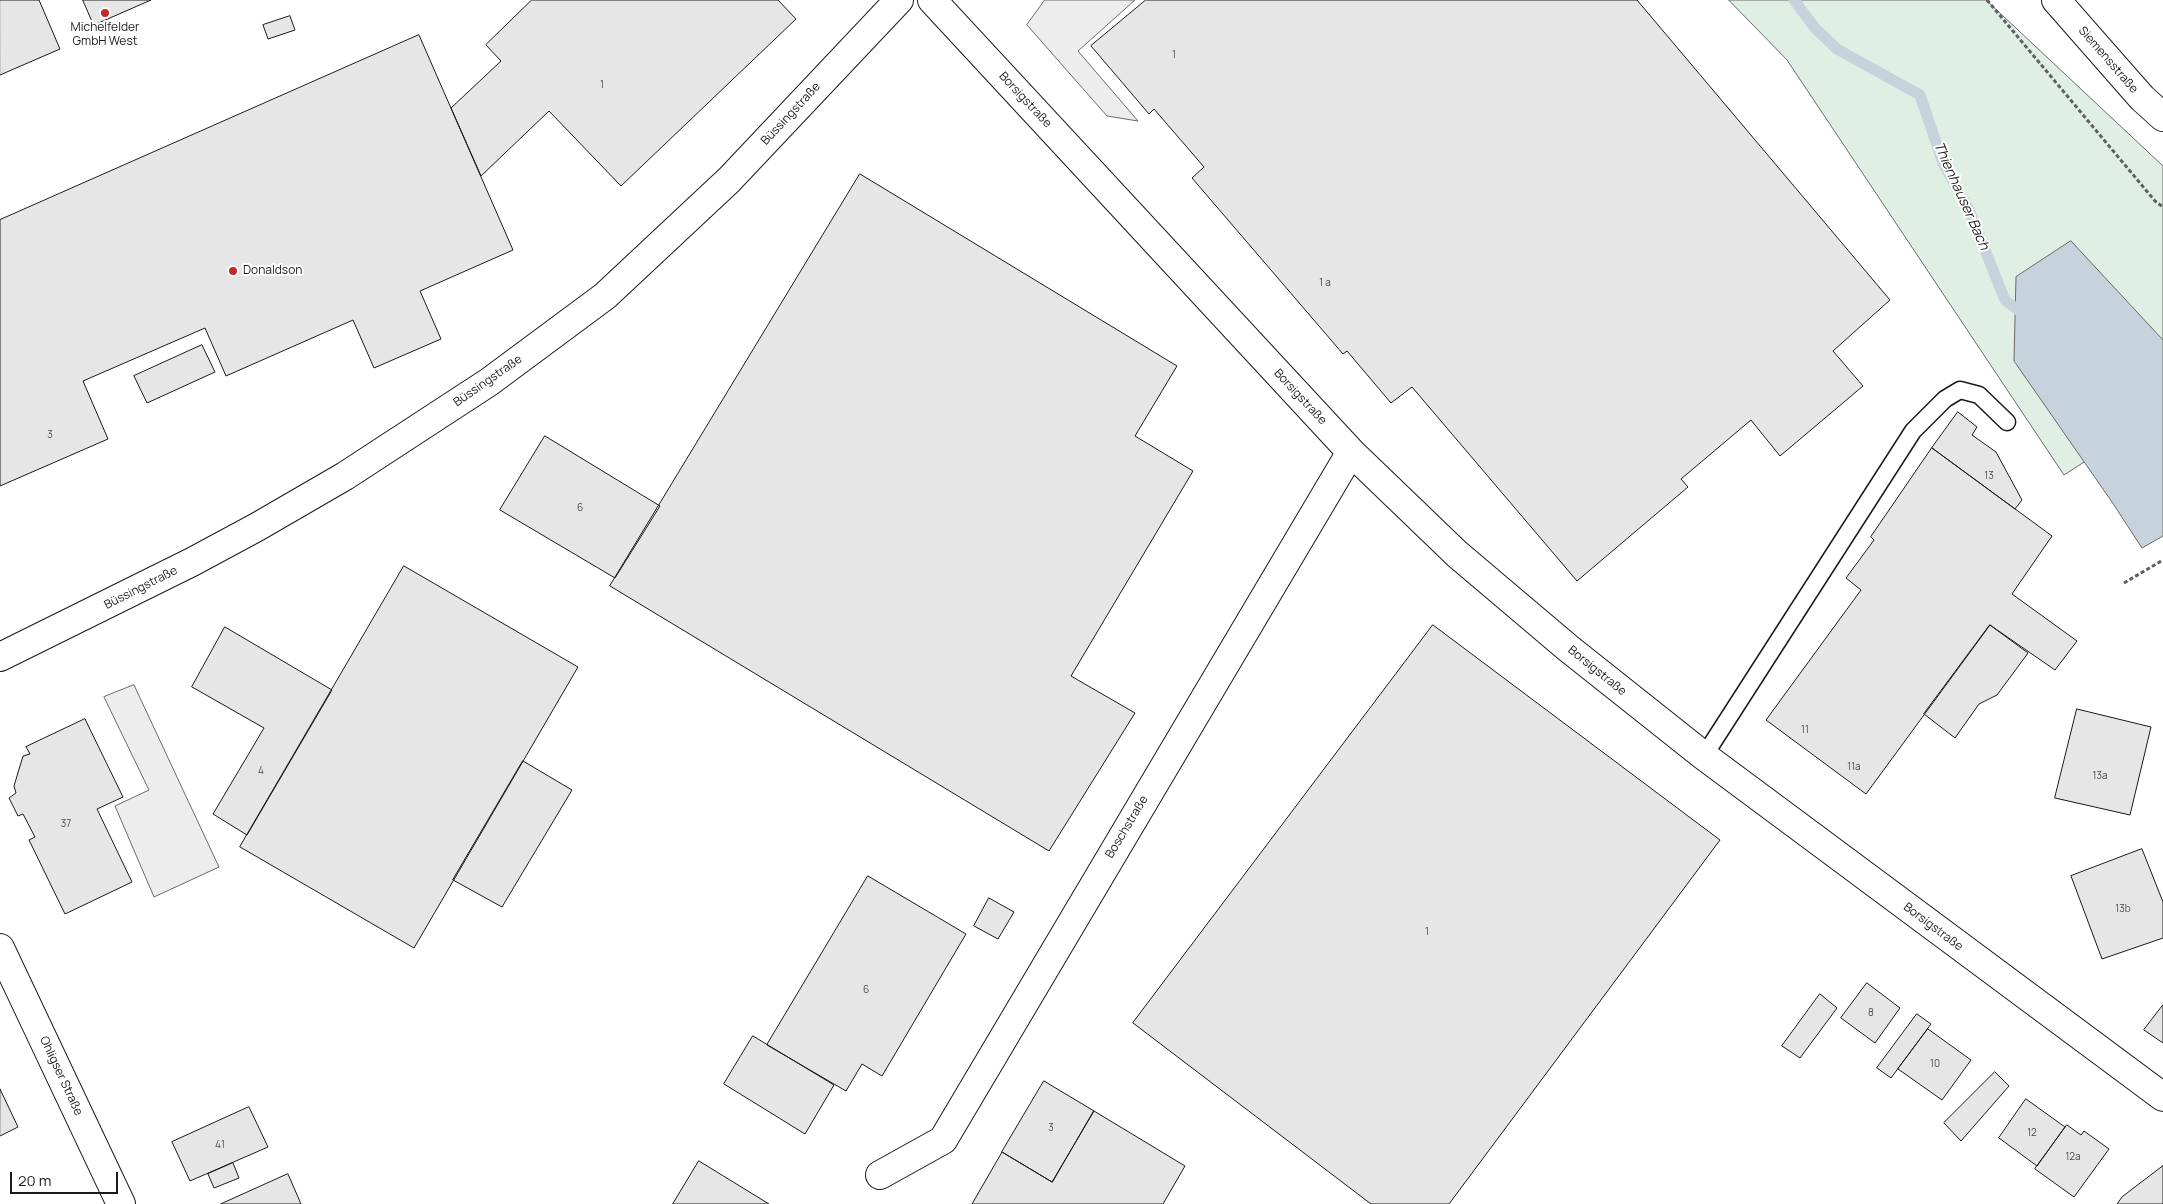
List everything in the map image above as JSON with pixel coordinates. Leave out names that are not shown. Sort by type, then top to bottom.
[{"type":"street","name":"Büssingstraße","points":[[0,658],[192,562],[257,527],[345,476],[489,382],[605,296],[729,180],[899,0]]},
{"type":"street","name":"Borsigstraße","points":[[932,0],[1351,452],[1457,554],[1568,648],[1704,756],[2163,1097]]},
{"type":"street","name":"Siemensstraße","points":[[2056,0],[2142,98],[2163,118]]},
{"type":"street","name":"Boschstraße","points":[[880,1176],[943,1140],[1351,452]]},
{"type":"street","name":"Ohligser Straße","points":[[0,948],[121,1204]]},
{"type":"lane","points":[[1704,756],[1913,431],[1945,400],[1960,390],[1979,395],[2007,422]]},
{"type":"path","points":[[1987,0],[2155,201],[2163,207]]},
{"type":"path","points":[[2124,583],[2163,560]]},
{"type":"green space","points":[[1729,0],[1986,0],[2163,166],[2163,411],[2064,475],[1787,60]]},
{"type":"shaded area","points":[[1045,0],[1135,0],[1078,51],[1138,121],[1107,116],[1027,25]]},
{"type":"shaded area","points":[[2071,241],[2163,340],[2163,536],[2142,548],[2014,361],[2016,277]]},
{"type":"shaded area","points":[[134,685],[219,867],[154,897],[115,806],[149,790],[104,697]]},
{"type":"building","points":[[0,0],[39,0],[60,49],[0,75]]},
{"type":"building","name":"Michelfelder GmbH West","points":[[83,0],[151,0],[94,25]]},
{"type":"building","points":[[532,0],[778,0],[796,19],[621,186],[549,111],[481,176],[451,108],[501,61],[486,45]]},
{"type":"building","points":[[1146,0],[1637,0],[1890,300],[1833,351],[1863,386],[1780,456],[1751,420],[1681,479],[1688,487],[1577,581],[1412,387],[1391,403],[1347,351],[1343,354],[1192,178],[1204,167],[1154,109],[1149,114],[1091,46]]},
{"type":"building","points":[[290,16],[295,30],[268,39],[263,25]]},
{"type":"building","name":"Donaldson","points":[[419,35],[513,250],[420,291],[441,339],[374,368],[353,320],[226,376],[205,328],[83,381],[108,439],[0,486],[0,220]]},
{"type":"building","points":[[860,174],[1177,366],[1135,436],[1193,471],[1071,676],[1135,713],[1049,851],[610,586]]},
{"type":"building","points":[[202,345],[215,372],[147,403],[134,376]]},
{"type":"building","points":[[1958,412],[1977,427],[1972,435],[1996,452],[2022,500],[2015,509],[1932,448]]},
{"type":"building","points":[[545,436],[660,506],[615,578],[500,510]]},
{"type":"building","points":[[1932,448],[2052,536],[2012,594],[2077,641],[2055,670],[1990,625],[1866,794],[1766,720],[1861,590],[1846,578],[1874,540],[1871,537]]},
{"type":"building","points":[[404,566],[578,667],[414,948],[240,847]]},
{"type":"building","points":[[1433,625],[1720,840],[1449,1204],[1371,1204],[1133,1023]]},
{"type":"building","points":[[1990,625],[2028,653],[1997,695],[1979,704],[1955,738],[1924,714]]},
{"type":"building","points":[[225,627],[332,690],[247,835],[213,814],[264,728],[192,687]]},
{"type":"building","points":[[2077,709],[2151,727],[2130,815],[2055,798]]},
{"type":"building","points":[[85,719],[123,797],[97,809],[132,882],[65,914],[29,840],[35,837],[23,814],[18,816],[9,798],[16,793],[14,786],[23,756],[30,754],[26,747]]},
{"type":"building","points":[[523,761],[572,790],[502,907],[453,880]]},
{"type":"building","points":[[2142,849],[2163,902],[2163,938],[2102,959],[2071,876]]},
{"type":"building","points":[[868,876],[966,934],[882,1076],[862,1064],[846,1091],[767,1045]]},
{"type":"building","points":[[989,898],[1014,912],[998,939],[974,926]]},
{"type":"building","points":[[1867,983],[1900,1008],[1875,1043],[1841,1018]]},
{"type":"building","points":[[1820,994],[1837,1008],[1800,1058],[1782,1046]]},
{"type":"building","points":[[2163,1005],[2163,1043],[2144,1030]]},
{"type":"building","points":[[1917,1014],[1931,1024],[1891,1078],[1877,1068]]},
{"type":"building","points":[[1928,1029],[1971,1060],[1942,1100],[1898,1069]]},
{"type":"building","points":[[753,1036],[834,1085],[805,1134],[724,1084]]},
{"type":"building","points":[[1995,1072],[2009,1086],[1961,1141],[1944,1123]]},
{"type":"building","points":[[1044,1081],[1094,1111],[1052,1182],[1002,1152]]},
{"type":"building","points":[[0,1089],[18,1127],[0,1136]]},
{"type":"building","points":[[2026,1099],[2065,1127],[2037,1166],[1999,1138]]},
{"type":"building","points":[[249,1107],[268,1147],[190,1181],[172,1142]]},
{"type":"building","points":[[1094,1111],[1185,1166],[1163,1204],[972,1204],[1002,1152],[1052,1182]]},
{"type":"building","points":[[2067,1125],[2081,1135],[2084,1131],[2109,1149],[2074,1197],[2035,1169]]},
{"type":"building","points":[[699,1161],[743,1188],[769,1204],[673,1204]]},
{"type":"building","points":[[233,1163],[239,1178],[214,1188],[208,1174]]},
{"type":"building","points":[[2163,1166],[2163,1204],[2117,1204],[2122,1197]]},
{"type":"building","points":[[288,1174],[301,1204],[221,1204]]},
{"type":"waterway","name":"Thienhauser Bach","points":[[1794,0],[1815,28],[1837,49],[1920,95],[1943,163],[1969,210],[2005,300],[2027,317]]},
{"type":"place","name":"Michelfelder GmbH West","points":[[105,13]]},
{"type":"place","name":"Donaldson","points":[[233,271]]}]
